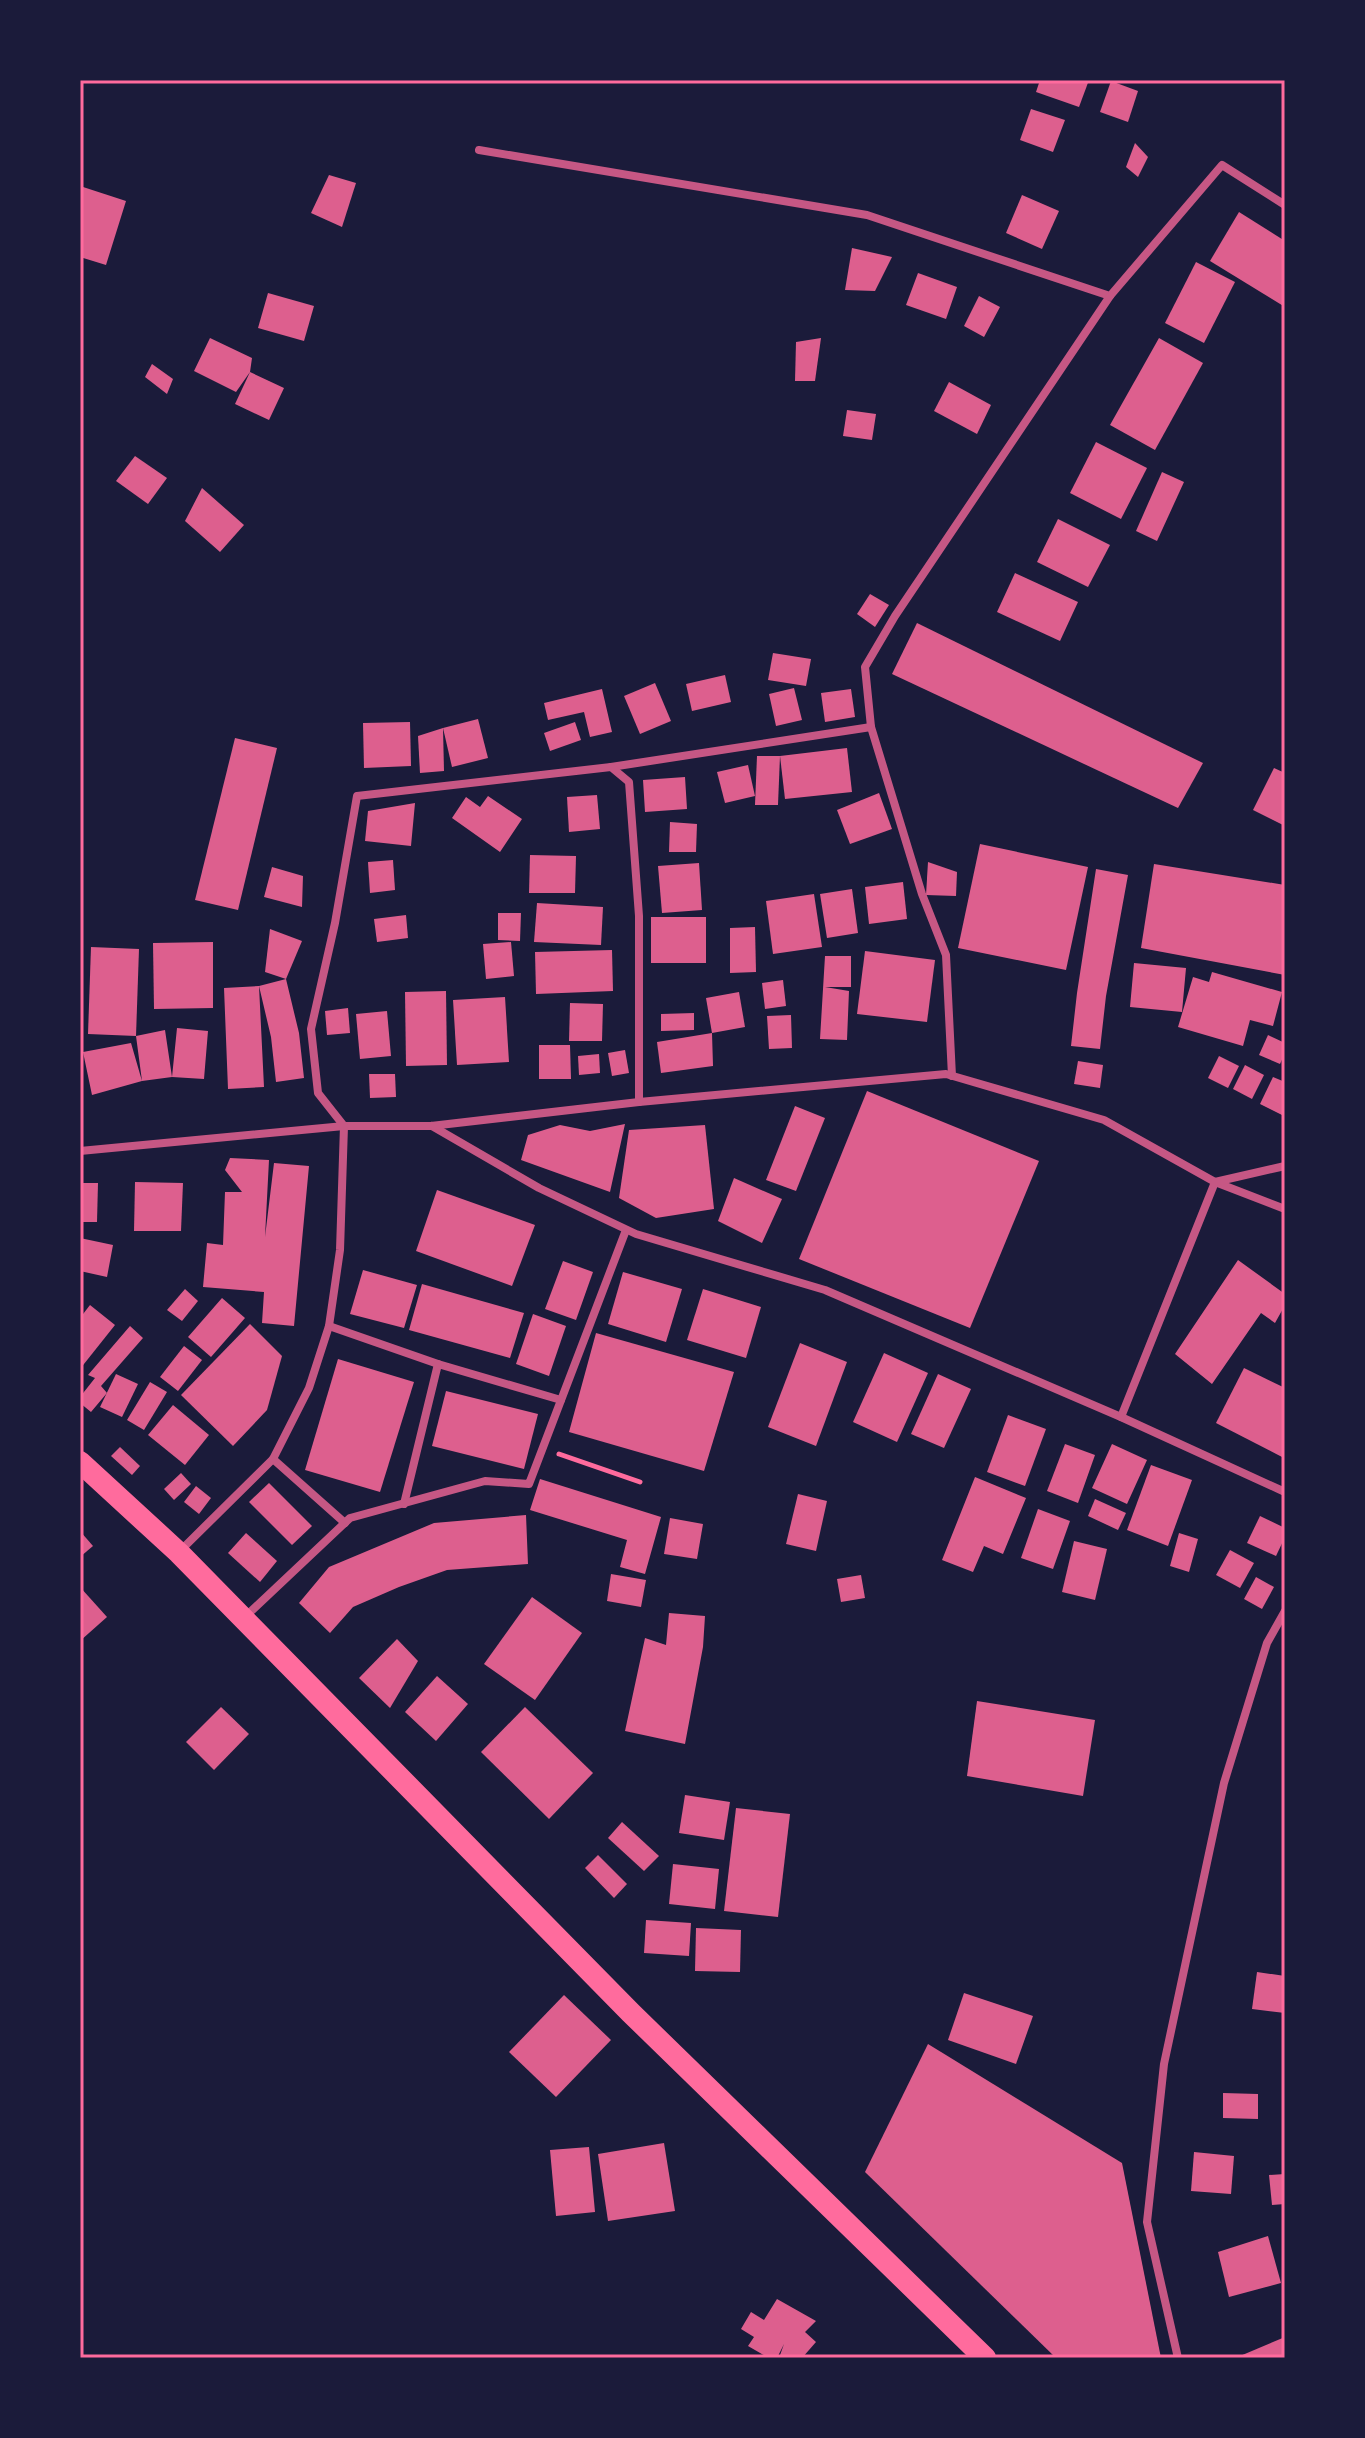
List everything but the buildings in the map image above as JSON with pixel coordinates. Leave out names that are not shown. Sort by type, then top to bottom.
[{"type":"highway","points":[[80,1462],[179,1553],[631,2013],[985,2358]]},
{"type":"street","points":[[479,150],[867,215],[1110,296]]},
{"type":"street","points":[[952,1076],[946,955],[922,894],[871,727],[865,667],[895,616],[1110,296],[1222,165],[1285,205]]},
{"type":"street","points":[[179,1553],[273,1459],[309,1388],[329,1326],[340,1250],[344,1126],[318,1093],[311,1029],[335,923],[357,796],[611,767],[871,727]]},
{"type":"street","points":[[611,767],[629,782],[634,836],[639,916],[639,1102]]},
{"type":"street","points":[[80,1151],[344,1126],[431,1126],[639,1102],[946,1074],[1104,1120],[1215,1182],[1285,1209]]},
{"type":"street","points":[[431,1126],[539,1188],[626,1230],[825,1290],[1121,1417],[1285,1492]]},
{"type":"street","points":[[1215,1182],[1285,1166]]},
{"type":"street","points":[[1121,1417],[1215,1182]]},
{"type":"street","points":[[244,1619],[350,1518],[485,1481],[529,1484],[626,1230]]},
{"type":"street","points":[[329,1326],[438,1364],[561,1400]]},
{"type":"street","points":[[404,1504],[438,1364]]},
{"type":"street","points":[[273,1459],[345,1523]]},
{"type":"street","points":[[1178,2358],[1147,2222],[1164,2064],[1224,1783],[1267,1643],[1285,1611]]},
{"type":"path","points":[[543,1448],[640,1482]]}]
